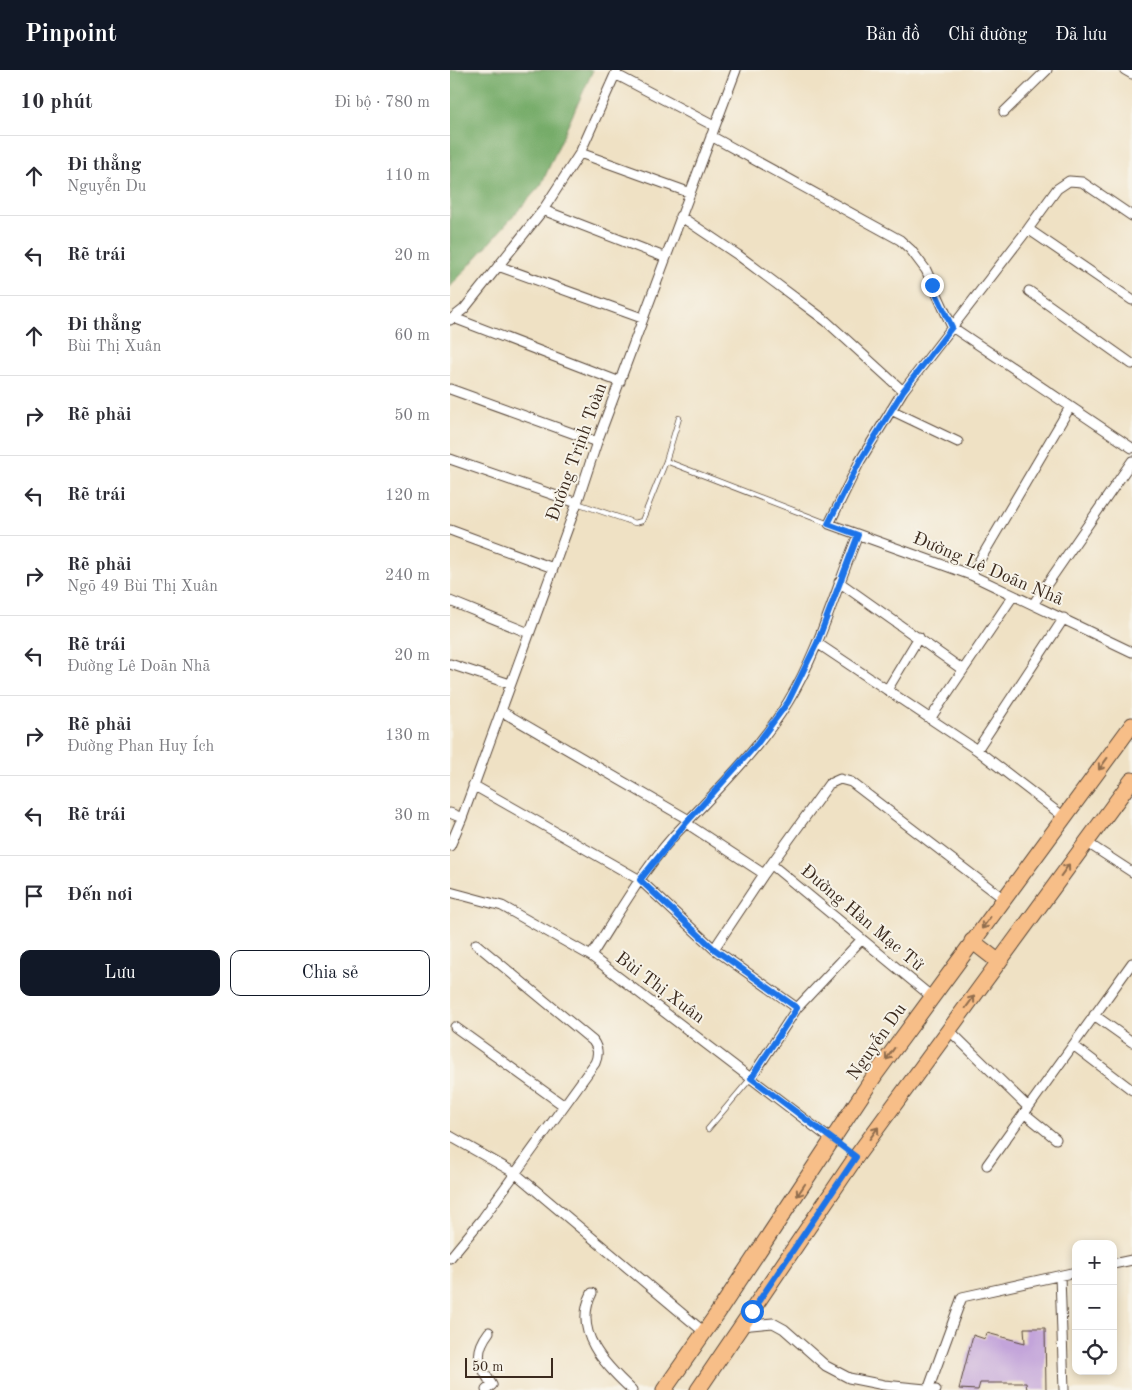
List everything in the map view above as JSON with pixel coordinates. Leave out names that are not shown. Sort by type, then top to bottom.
[{"type":"main road","name":"Nguyễn Du","points":[[664,1390],[833,1141],[875,1075],[1132,725]]},
{"type":"main road","points":[[700,1390],[726,1348],[856,1157],[1132,780]]},
{"type":"main road","points":[[972,942],[999,962]]},
{"type":"main road","points":[[833,1141],[856,1157]]},
{"type":"main road","points":[[704,1332],[726,1348]]},
{"type":"street","name":"Đường Trịnh Toàn","points":[[450,846],[462,818],[472,785],[577,503],[664,257],[736,70]]},
{"type":"street","points":[[1004,112],[1047,70]]},
{"type":"street","points":[[1125,70],[1132,74]]},
{"type":"street","points":[[620,382],[452,319],[464,309],[543,210],[580,153],[616,72],[714,126]]},
{"type":"street","points":[[711,136],[900,240],[911,250],[926,270],[952,327],[1132,448]]},
{"type":"street","points":[[580,153],[688,192]]},
{"type":"street","points":[[828,524],[860,461],[903,391],[1028,229],[1057,188],[1069,181],[1078,181],[1088,185],[1132,216]]},
{"type":"street","points":[[543,210],[664,257]]},
{"type":"street","points":[[680,216],[738,255],[826,321],[903,391]]},
{"type":"street","points":[[1028,229],[1132,300]]},
{"type":"street","points":[[498,266],[642,318]]},
{"type":"street","points":[[1029,291],[1132,364]]},
{"type":"street","points":[[450,390],[597,442]]},
{"type":"street","points":[[971,575],[1070,406]]},
{"type":"street","points":[[891,410],[958,442]]},
{"type":"street","points":[[450,459],[577,503]]},
{"type":"street","points":[[1034,604],[1132,461]]},
{"type":"street","name":"Đường Lê Doãn Nhã","points":[[828,524],[971,575],[1132,652]]},
{"type":"street","points":[[450,530],[553,568]]},
{"type":"street","points":[[591,956],[640,880],[687,822],[777,719],[796,688],[817,643],[858,535]]},
{"type":"street","points":[[839,582],[963,670]]},
{"type":"street","points":[[930,719],[1013,596]]},
{"type":"street","points":[[450,601],[529,633]]},
{"type":"street","points":[[977,750],[1064,618]]},
{"type":"street","points":[[887,690],[919,637]]},
{"type":"street","points":[[817,643],[977,750],[1064,817]]},
{"type":"street","points":[[450,664],[510,684]]},
{"type":"street","points":[[501,711],[687,822],[764,874]]},
{"type":"street","points":[[714,949],[764,874],[829,784],[840,779],[846,780],[1004,899]]},
{"type":"street","points":[[472,785],[640,880],[714,949],[797,1008]]},
{"type":"street","points":[[450,813],[462,818]]},
{"type":"street","points":[[1086,842],[1132,872]]},
{"type":"street","name":"Đường Hàn Mạc Tử","points":[[772,865],[932,997]]},
{"type":"street","name":"Bùi Thị Xuân","points":[[450,892],[502,906],[591,956],[833,1141]]},
{"type":"street","points":[[751,1078],[797,1008],[862,939]]},
{"type":"street","points":[[450,1258],[483,1218],[595,1063],[598,1055],[596,1045],[476,944]]},
{"type":"street","points":[[987,1165],[1132,964]]},
{"type":"street","points":[[1094,1016],[1132,1042]]},
{"type":"street","points":[[455,1027],[563,1105]]},
{"type":"street","points":[[949,1030],[1056,1139]]},
{"type":"street","points":[[1073,1045],[1132,1090]]},
{"type":"street","points":[[450,1136],[515,1173],[704,1332]]},
{"type":"street","points":[[1117,1263],[1132,1260]]},
{"type":"street","points":[[928,1390],[962,1297],[1072,1273]]},
{"type":"street","points":[[1060,1276],[1064,1390]]},
{"type":"street","points":[[592,1293],[587,1302],[586,1312],[590,1338],[604,1363],[632,1390]]},
{"type":"street","points":[[741,1326],[773,1323],[784,1328],[826,1366],[849,1378],[936,1390]]},
{"type":"street","points":[[486,1390],[492,1385],[481,1368],[479,1355],[481,1342],[489,1332]]},
{"type":"lane","points":[[577,503],[639,523],[643,519],[666,461],[679,418]]},
{"type":"lane","points":[[666,461],[828,524]]},
{"type":"lane","points":[[708,1129],[751,1078]]},
{"type":"green space","points":[[450,70],[593,70],[541,185],[450,287]]},
{"type":"building","points":[[1024,1328],[1045,1328],[1046,1390],[1027,1390],[1026,1383],[980,1383],[978,1390],[959,1389],[973,1335],[985,1339],[987,1333],[1025,1343]]},
{"type":"route","points":[[752,1311],[856,1157],[751,1078],[797,1008],[714,949],[646,889],[640,880],[686,823],[777,719],[803,674],[817,643],[858,535],[828,524],[860,461],[903,391],[952,327],[932,285]]}]
